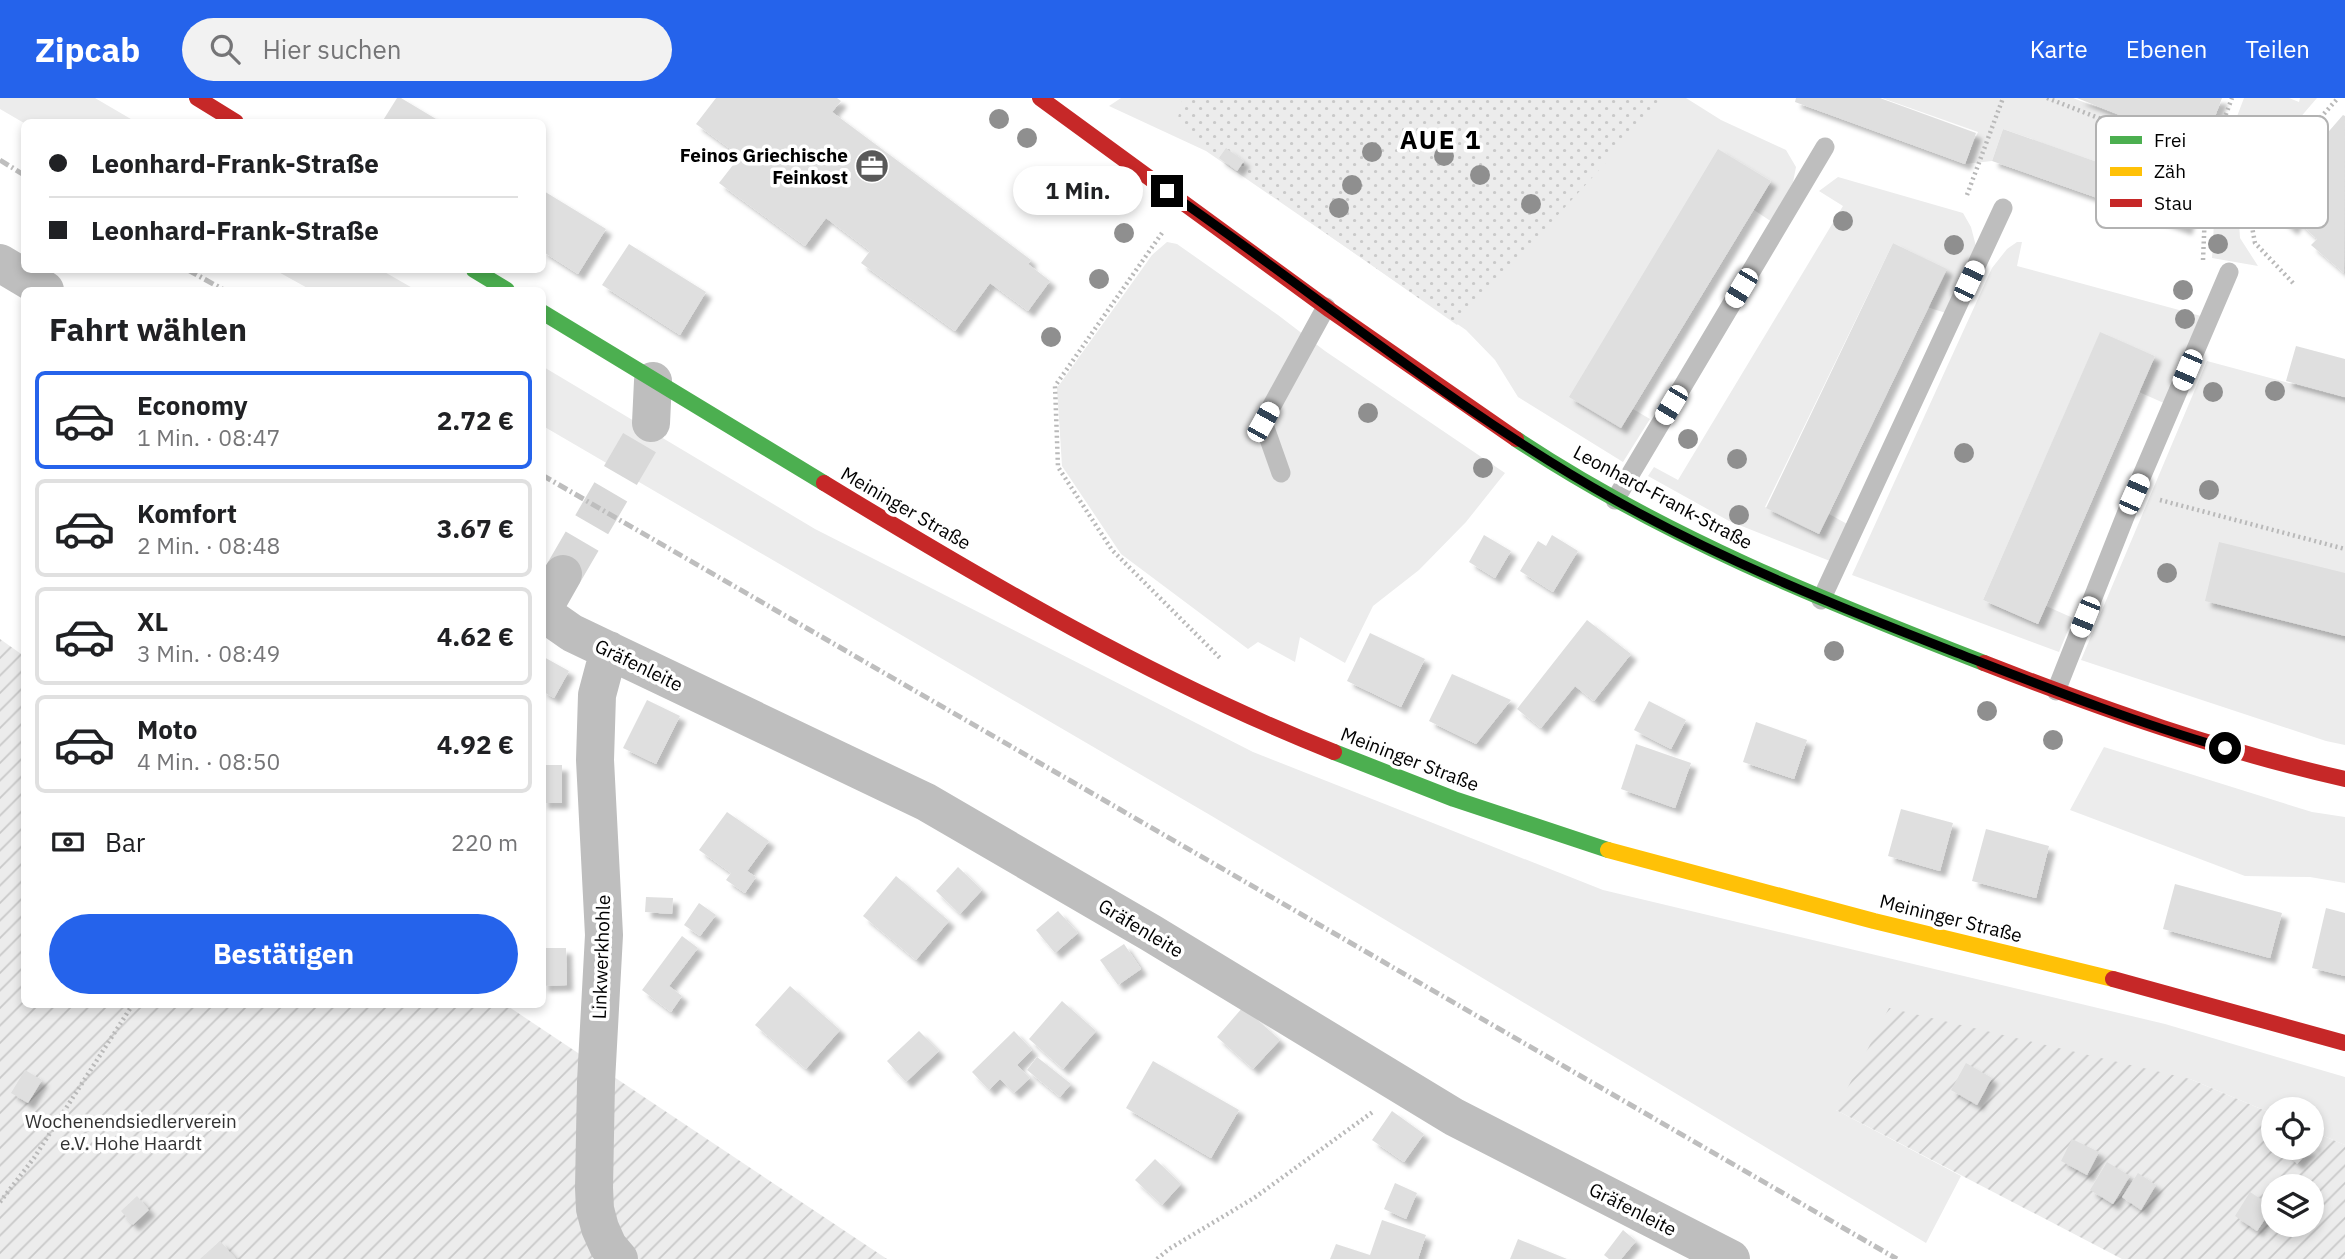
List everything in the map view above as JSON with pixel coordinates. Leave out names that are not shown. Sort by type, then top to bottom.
[{"type":"main road","points":[[197,98],[231,119]]},
{"type":"main road","name":"Leonhard-Frank-Straße","points":[[1040,98],[1490,423],[1615,500],[1821,600],[2056,691],[2203,741],[2345,779]]},
{"type":"main road","points":[[479,273],[502,287]]},
{"type":"main road","name":"Meininger Straße","points":[[546,314],[895,527],[1078,632],[1269,726],[1442,794],[1622,855],[2119,981],[2345,1043]]},
{"type":"street","points":[[0,263],[40,287]]},
{"type":"street","points":[[651,423],[653,381]]},
{"type":"street","name":"Gräfenleite","points":[[546,604],[563,574]]},
{"type":"street","name":"Gräfenleite","points":[[546,614],[572,633],[926,802],[1151,933],[1454,1117],[1731,1259]]},
{"type":"street","name":"Linkwerkhohle","points":[[609,650],[597,695],[595,747],[604,935],[596,1082],[594,1188],[595,1209],[600,1228],[619,1259]]},
{"type":"lane","points":[[1615,500],[1825,147]]},
{"type":"lane","points":[[1821,600],[2003,208]]},
{"type":"lane","points":[[2056,691],[2134,494],[2229,272]]},
{"type":"lane","points":[[1281,473],[1263,422],[1326,307]]},
{"type":"path","points":[[1967,195],[2003,98]]},
{"type":"path","points":[[2047,98],[2096,117]]},
{"type":"path","points":[[2225,116],[2232,98]]},
{"type":"path","points":[[2322,116],[2338,98]]},
{"type":"path","points":[[1183,202],[1055,386],[1058,467],[1112,550],[1211,649]]},
{"type":"path","points":[[2202,264],[2204,228]]},
{"type":"path","points":[[2252,228],[2255,243],[2293,282]]},
{"type":"path","points":[[2134,494],[2345,549]]},
{"type":"path","points":[[0,1202],[34,1158],[129,1008]]},
{"type":"path","points":[[1157,1259],[1254,1198],[1406,1087]]},
{"type":"green space","points":[[0,98],[95,98],[131,119],[21,119],[21,121],[0,109]]},
{"type":"green space","points":[[1121,98],[1686,98],[1721,120],[1786,150],[1796,167],[1793,182],[1772,222],[1754,210],[1771,181],[1719,150],[1621,427],[1633,409],[1650,419],[1623,462],[1518,397],[1495,360],[1466,330],[1206,151],[1109,106]]},
{"type":"green space","points":[[1182,98],[1665,98],[1457,325],[1230,166],[1177,123]]},
{"type":"green space","points":[[1882,98],[2073,98],[2119,116],[2096,116],[2096,162],[2003,129],[1992,161],[1965,164],[1978,132]]},
{"type":"green space","points":[[2244,98],[2289,98],[2299,102],[2300,98],[2317,98],[2302,116],[2237,116]]},
{"type":"green space","points":[[1838,177],[1963,213],[1971,227],[1978,254],[1949,314],[1927,307],[1946,269],[1893,243],[1765,507],[1819,533],[1829,514],[1849,525],[1830,561],[1729,521],[1648,476],[1654,467],[1678,480],[1843,206],[1819,191]]},
{"type":"green space","points":[[2214,228],[2239,228],[2240,238],[2258,266],[2212,258]]},
{"type":"green space","points":[[1167,242],[1177,244],[1325,351],[1505,473],[1466,522],[1419,570],[1373,606],[1345,663],[1300,637],[1295,662],[1258,642],[1248,649],[1121,554],[1062,466],[1057,388],[1152,255]]},
{"type":"green space","points":[[2017,242],[2022,242],[2017,266],[2201,316],[2166,404],[2139,392],[2155,356],[2100,333],[1983,600],[2038,624],[2046,606],[2073,618],[2059,652],[1852,575],[1992,268],[2007,249]]},
{"type":"green space","points":[[280,273],[386,273],[411,287],[306,287]]},
{"type":"green space","points":[[2207,361],[2345,398],[2345,745],[2081,660]]},
{"type":"green space","points":[[546,368],[815,529],[1253,752],[1603,890],[2165,1024],[2345,1077],[2345,1145],[2324,1136],[2324,1097],[2261,1097],[2261,1109],[2190,1079],[1836,1110],[1961,1176],[1926,1243],[1210,815],[546,428]]},
{"type":"green space","name":"Wochenendsiedlerverein e.V. Hohe Haardt","points":[[0,639],[21,654],[21,1008],[510,1008],[887,1259],[0,1259]]},
{"type":"green space","points":[[2104,747],[2312,812],[2345,817],[2345,883],[2310,877],[2245,876],[2070,810]]},
{"type":"green space","points":[[1889,1008],[2190,1079],[2261,1109],[2261,1160],[2324,1160],[2324,1136],[2345,1145],[2345,1259],[2122,1259],[1836,1110]]},
{"type":"building","points":[[397,98],[401,98],[436,119],[384,119]]},
{"type":"building","points":[[716,98],[837,98],[841,101],[832,112],[1031,260],[1028,264],[1050,281],[1028,311],[990,283],[955,331],[861,263],[870,251],[826,218],[805,246],[719,183],[740,156],[696,124]]},
{"type":"building","points":[[1796,98],[1880,98],[1976,133],[1965,164],[1795,102]]},
{"type":"building","points":[[2077,98],[2222,98],[2215,116],[2122,116]]},
{"type":"building","points":[[2343,115],[2345,116],[2344,273],[2311,245],[2317,239],[2305,228],[2328,228],[2328,132]]},
{"type":"building","points":[[2003,129],[2096,162],[2096,197],[1992,161]]},
{"type":"building","points":[[1226,148],[1244,161],[1237,171],[1219,158]]},
{"type":"building","points":[[1718,149],[1771,181],[1621,428],[1569,397]]},
{"type":"building","points":[[546,192],[606,229],[578,274],[546,254]]},
{"type":"building","points":[[1893,243],[1947,269],[1819,534],[1766,508]]},
{"type":"building","points":[[629,244],[706,292],[680,335],[602,285]]},
{"type":"building","points":[[2100,332],[2155,356],[2038,624],[1983,600]]},
{"type":"building","points":[[2296,346],[2345,359],[2345,397],[2286,381]]},
{"type":"building","points":[[1484,535],[1511,551],[1495,578],[1469,562]]},
{"type":"building","points":[[1552,535],[1578,551],[1553,592],[1520,571],[1538,541],[1546,546]]},
{"type":"building","points":[[2219,542],[2345,573],[2345,636],[2205,601]]},
{"type":"building","points":[[1587,620],[1631,654],[1594,701],[1575,686],[1541,728],[1517,709]]},
{"type":"building","points":[[1370,633],[1425,659],[1401,707],[1347,681]]},
{"type":"building","points":[[546,658],[569,671],[554,698],[546,693]]},
{"type":"building","points":[[1452,674],[1511,700],[1476,744],[1429,721]]},
{"type":"building","points":[[647,700],[680,716],[656,764],[623,748]]},
{"type":"building","points":[[1649,701],[1686,720],[1671,749],[1634,730]]},
{"type":"building","points":[[1756,722],[1807,740],[1794,779],[1743,762]]},
{"type":"building","points":[[1636,744],[1691,763],[1675,808],[1621,789]]},
{"type":"building","points":[[546,765],[562,765],[562,803],[546,803]]},
{"type":"building","points":[[1901,809],[1953,823],[1940,871],[1888,856]]},
{"type":"building","points":[[727,812],[769,841],[747,871],[756,877],[745,893],[726,880],[731,873],[699,850]]},
{"type":"building","points":[[1986,829],[2049,846],[2036,898],[1972,881]]},
{"type":"building","points":[[958,867],[982,890],[960,914],[936,891]]},
{"type":"building","points":[[896,876],[949,921],[916,960],[863,916]]},
{"type":"building","points":[[2175,884],[2282,913],[2270,958],[2163,929]]},
{"type":"building","points":[[646,897],[673,898],[672,914],[645,912]]},
{"type":"building","points":[[699,903],[716,915],[700,936],[684,925]]},
{"type":"building","points":[[2326,908],[2345,913],[2345,976],[2312,968]]},
{"type":"building","points":[[1058,911],[1078,933],[1055,953],[1036,930]]},
{"type":"building","points":[[682,936],[698,948],[669,986],[682,996],[671,1012],[642,990]]},
{"type":"building","points":[[1124,944],[1141,969],[1118,985],[1100,960]]},
{"type":"building","points":[[546,948],[566,948],[567,985],[546,986]]},
{"type":"building","points":[[790,986],[840,1030],[806,1069],[755,1025]]},
{"type":"building","points":[[1062,1001],[1096,1031],[1063,1069],[1029,1039]]},
{"type":"building","points":[[1243,1007],[1280,1040],[1253,1069],[1217,1037]]},
{"type":"building","points":[[919,1031],[939,1051],[906,1082],[887,1061]]},
{"type":"building","points":[[1014,1031],[1032,1050],[1017,1065],[1030,1078],[1014,1093],[1000,1079],[989,1090],[972,1072]]},
{"type":"building","points":[[1037,1057],[1071,1084],[1060,1097],[1027,1070]]},
{"type":"building","points":[[1153,1061],[1239,1110],[1211,1158],[1126,1108]]},
{"type":"building","points":[[1966,1063],[1992,1078],[1977,1105],[1951,1090]]},
{"type":"building","points":[[25,1070],[42,1080],[28,1103],[11,1093]]},
{"type":"building","points":[[1392,1111],[1424,1134],[1404,1162],[1372,1140]]},
{"type":"building","points":[[2072,1139],[2099,1152],[2087,1175],[2061,1161]]},
{"type":"building","points":[[1155,1159],[1181,1184],[1162,1205],[1135,1180]]},
{"type":"building","points":[[2107,1162],[2130,1176],[2113,1204],[2090,1190]]},
{"type":"building","points":[[2138,1173],[2156,1185],[2141,1210],[2122,1197]]},
{"type":"building","points":[[1395,1183],[1417,1193],[1406,1219],[1384,1209]]},
{"type":"building","points":[[2250,1192],[2261,1199],[2261,1225],[2257,1231],[2235,1216]]},
{"type":"building","points":[[137,1196],[149,1210],[133,1225],[121,1211]]},
{"type":"building","points":[[1382,1220],[1426,1235],[1418,1259],[1330,1259],[1336,1244],[1370,1255]]},
{"type":"building","points":[[1623,1230],[1636,1241],[1621,1259],[1609,1259],[1604,1255]]},
{"type":"building","points":[[1518,1239],[1567,1259],[1510,1259]]},
{"type":"building","points":[[220,1241],[236,1259],[200,1259]]},
{"type":"tunnel","points":[[563,574],[651,423]]},
{"type":"railway","points":[[0,160],[21,173]]},
{"type":"railway","points":[[193,273],[219,287]]},
{"type":"railway","points":[[546,477],[1897,1259]]},
{"type":"traffic: fast","points":[[479,273],[502,287]]},
{"type":"traffic: fast","points":[[546,314],[824,483]]},
{"type":"traffic: fast","points":[[1516,439],[1628,506],[1744,564],[1984,663]]},
{"type":"traffic: fast","points":[[1334,752],[1454,799],[1608,850]]},
{"type":"traffic: slow","points":[[1608,850],[1874,921],[2113,979]]},
{"type":"traffic: jam","points":[[197,98],[231,119]]},
{"type":"traffic: jam","points":[[1040,98],[1330,310],[1516,439]]},
{"type":"traffic: jam","points":[[824,483],[1010,593],[1137,662],[1267,724],[1334,752]]},
{"type":"traffic: jam","points":[[1984,663],[2162,728],[2253,756],[2345,779]]},
{"type":"traffic: jam","points":[[2113,979],[2345,1043]]},
{"type":"place","name":"Feinos Griechische Feinkost","points":[[872,166]]},
{"type":"district","name":"AUE 1","points":[[1441,140]]},
{"type":"route","points":[[1167,191],[1490,423],[1615,500],[1821,600],[2056,691],[2225,748]]}]
